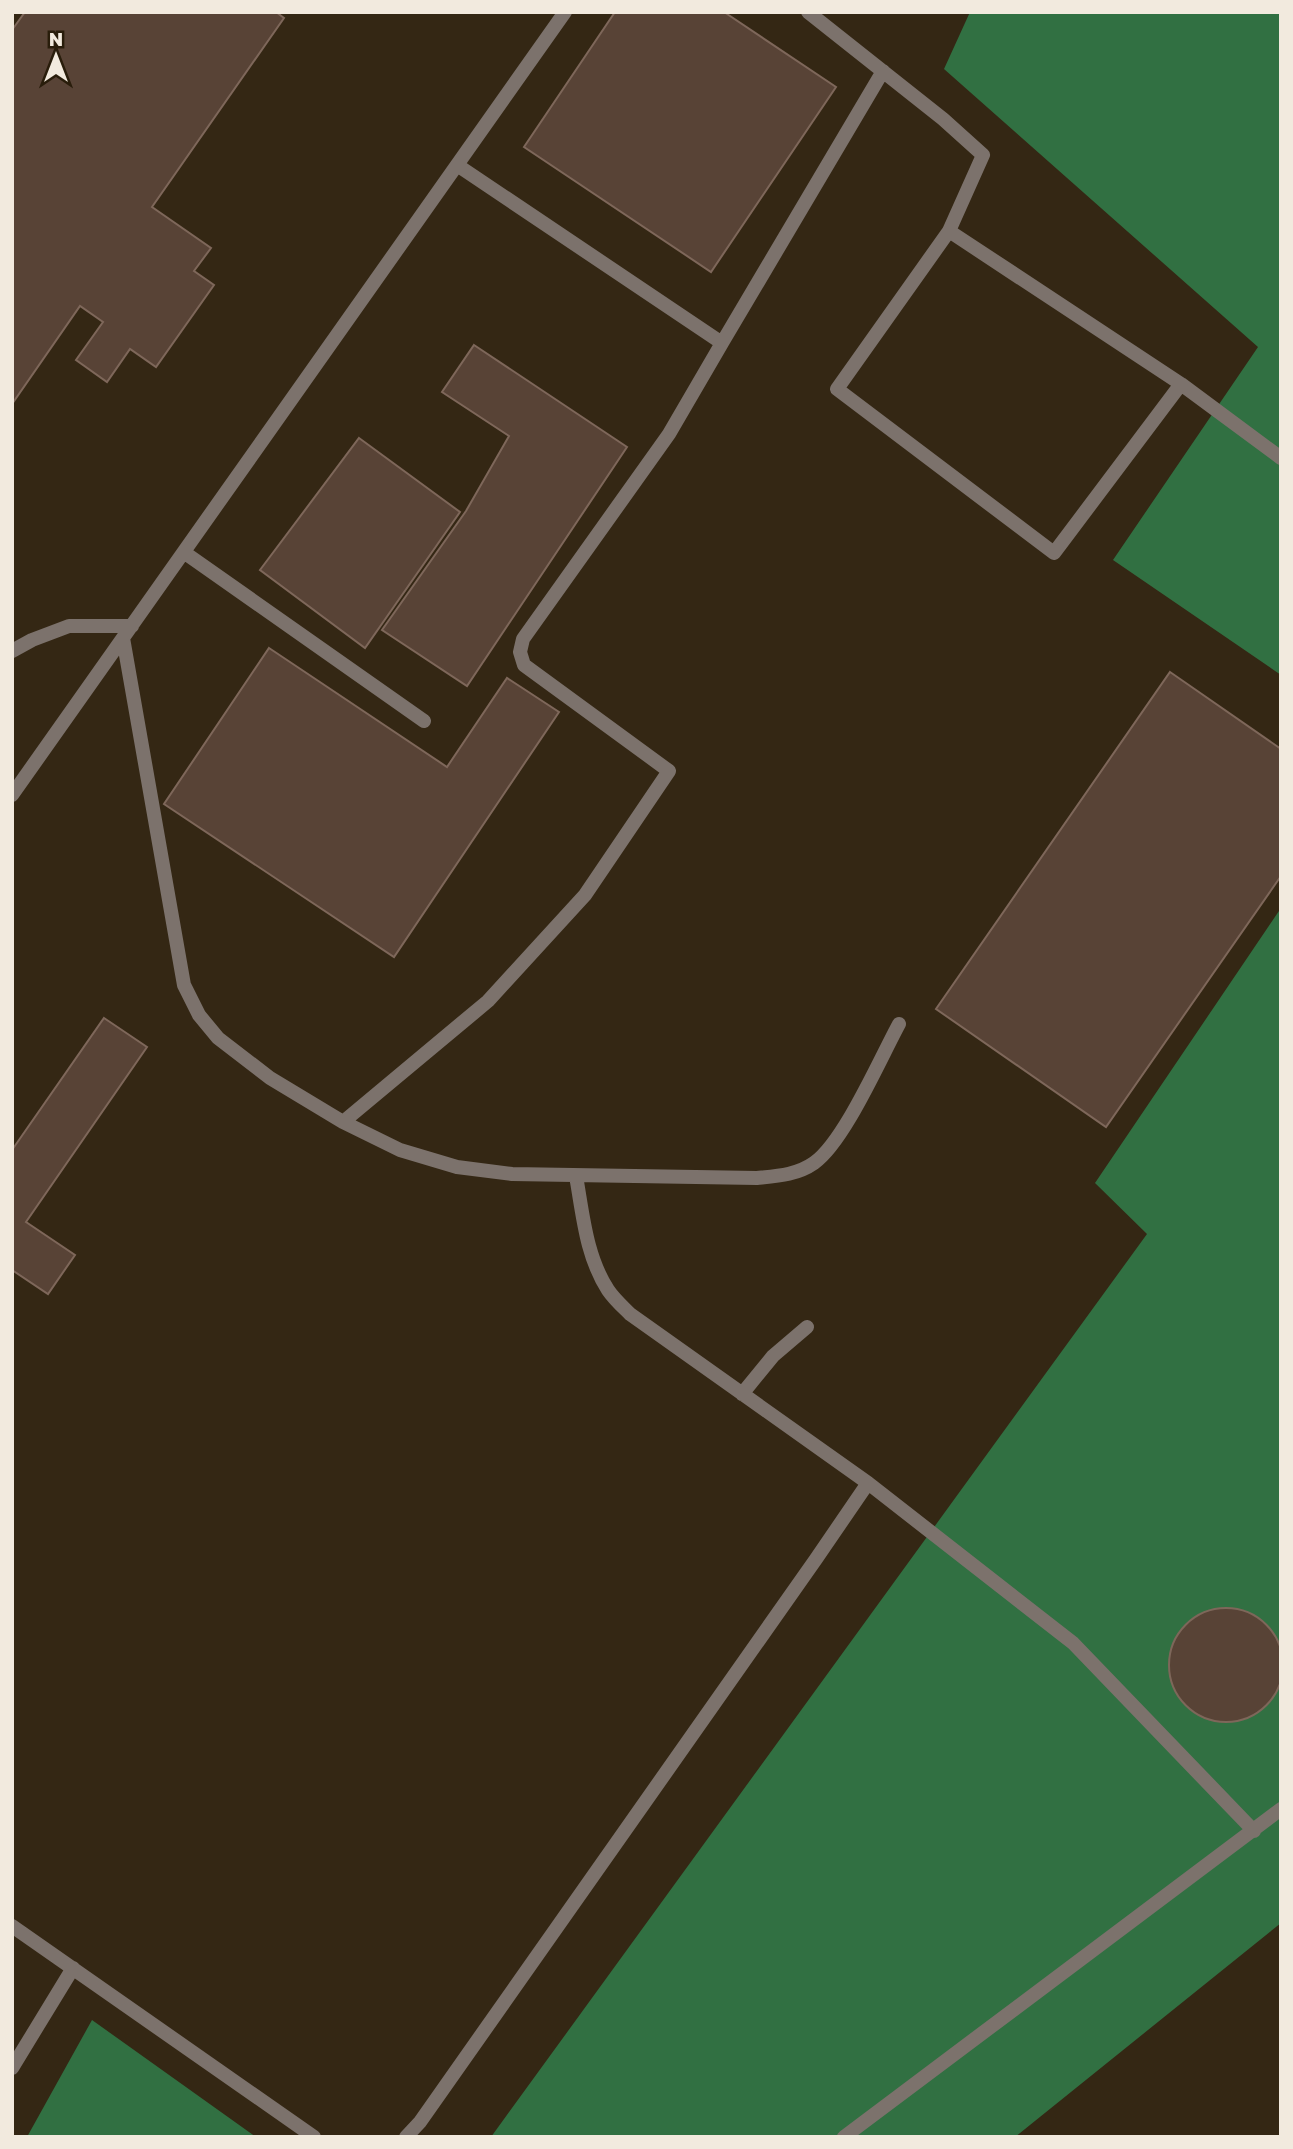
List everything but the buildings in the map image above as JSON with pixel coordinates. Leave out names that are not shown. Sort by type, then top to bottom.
[{"type":"lane","points":[[12,795],[565,12]]},
{"type":"lane","points":[[808,12],[943,119],[983,155],[950,231],[837,388],[1054,553],[1181,384]]},
{"type":"lane","points":[[343,1122],[488,1001],[585,895],[669,771],[524,665],[520,652],[523,639],[669,434],[883,71]]},
{"type":"lane","points":[[457,166],[723,343]]},
{"type":"lane","points":[[950,231],[1181,384],[1281,458]]},
{"type":"lane","points":[[185,553],[424,721]]},
{"type":"lane","points":[[12,651],[69,626],[128,632]]},
{"type":"lane","points":[[128,632],[184,985],[199,1015],[218,1038],[270,1078],[343,1122],[400,1150],[457,1167],[512,1174],[757,1178],[789,1175],[814,1163],[835,1143],[899,1024]]},
{"type":"lane","points":[[576,1176],[585,1231],[594,1263],[609,1292],[630,1314],[867,1483],[1073,1643],[1254,1830]]},
{"type":"lane","points":[[742,1394],[773,1356],[807,1327]]},
{"type":"lane","points":[[406,2137],[428,2111],[867,1483]]},
{"type":"lane","points":[[844,2137],[1281,1809]]},
{"type":"lane","points":[[12,1926],[314,2137]]},
{"type":"lane","points":[[12,2068],[73,1968]]},
{"type":"green space","points":[[970,12],[1281,12],[1281,675],[1113,560],[1258,347],[944,69]]},
{"type":"green space","points":[[1281,908],[1281,1923],[1015,2137],[491,2137],[1147,1234],[1095,1183]]},
{"type":"green space","points":[[92,2020],[256,2137],[27,2137]]}]
